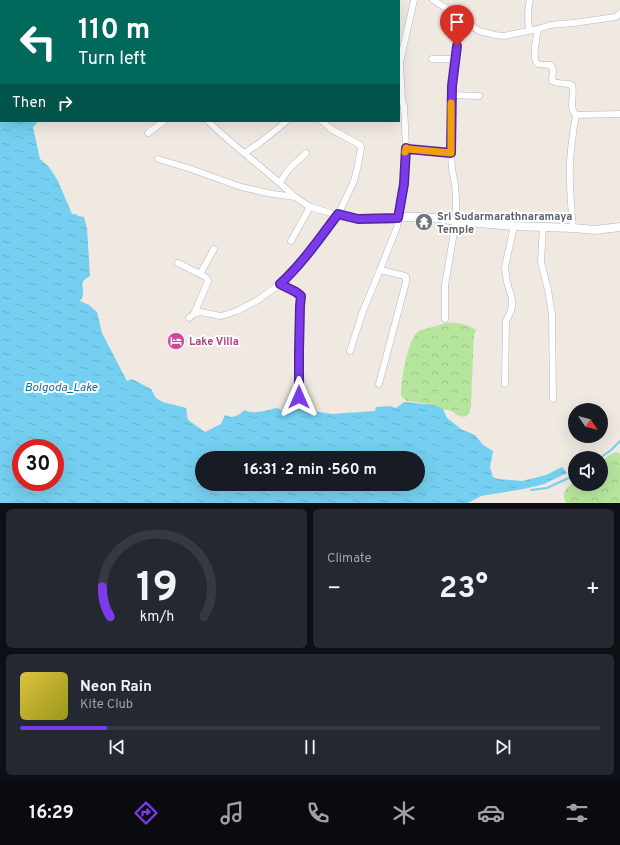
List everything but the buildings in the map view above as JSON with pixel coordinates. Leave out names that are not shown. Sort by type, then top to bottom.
[{"type":"street","points":[[350,351],[363,311],[397,227],[404,184],[406,148],[400,62],[414,0]]},
{"type":"street","points":[[434,0],[465,20],[479,32],[495,36],[504,36],[550,25],[616,17],[620,13]]},
{"type":"street","points":[[529,30],[527,18],[530,0]]},
{"type":"street","points":[[445,319],[445,285],[456,221],[456,197],[451,153],[452,86],[457,46],[465,20]]},
{"type":"street","points":[[538,29],[534,55],[535,61],[538,64],[551,65],[553,70],[552,81],[557,84],[567,83],[572,85],[574,91],[572,107],[573,112],[576,115],[570,163],[570,196],[573,228]]},
{"type":"street","points":[[432,60],[455,59]]},
{"type":"street","points":[[452,95],[479,96]]},
{"type":"street","points":[[576,115],[620,114]]},
{"type":"street","points":[[148,133],[163,122]]},
{"type":"street","points":[[212,122],[295,197],[310,207],[358,219],[407,217],[438,218],[514,226],[542,226],[595,230],[620,227]]},
{"type":"street","points":[[245,153],[286,122]]},
{"type":"street","points":[[178,263],[207,278],[208,281],[192,316],[200,312],[221,316],[237,311],[258,300],[280,284],[310,252],[338,214],[354,181],[362,148],[360,145],[331,129],[323,122]]},
{"type":"street","points":[[406,148],[451,153]]},
{"type":"street","points":[[280,182],[289,169],[306,153]]},
{"type":"street","points":[[158,159],[241,187],[295,197]]},
{"type":"street","points":[[291,240],[310,207]]},
{"type":"street","points":[[505,384],[506,320],[511,311],[512,299],[507,282],[505,267],[514,226]]},
{"type":"street","points":[[542,226],[542,262],[552,314],[553,399]]},
{"type":"street","points":[[200,274],[214,250]]},
{"type":"street","points":[[379,384],[406,282],[405,276],[380,270]]},
{"type":"street","points":[[280,284],[301,296],[299,397]]},
{"type":"green space","points":[[446,323],[461,324],[476,330],[474,334],[471,405],[469,414],[464,417],[457,415],[452,411],[437,408],[424,403],[407,401],[401,396],[402,381],[408,351],[415,335],[419,331]]},
{"type":"green space","points":[[616,452],[620,454],[620,503],[566,503],[564,494],[568,487],[568,491],[608,491],[608,456]]},
{"type":"water","name":"Bolgoda_Lake","points":[[0,122],[38,122],[33,127],[40,159],[49,167],[58,181],[72,214],[84,217],[87,228],[90,276],[84,280],[82,284],[83,295],[80,301],[89,305],[97,312],[102,333],[127,381],[132,379],[151,389],[156,398],[163,402],[186,408],[188,420],[205,432],[221,424],[225,415],[231,417],[235,416],[245,410],[256,412],[277,408],[285,412],[294,409],[308,409],[332,414],[375,411],[376,407],[390,406],[396,408],[404,402],[435,405],[443,409],[447,418],[461,429],[475,435],[483,445],[493,451],[490,467],[493,477],[498,479],[522,481],[546,475],[562,467],[567,473],[544,484],[481,496],[468,503],[0,503]]},
{"type":"waterway","points":[[608,452],[620,441]]},
{"type":"waterway","points":[[531,490],[547,488],[568,478]]},
{"type":"slow traffic","points":[[405,152],[406,148],[451,153],[451,103]]},
{"type":"place","name":"Sri Sudarmarathnaramaya Temple","points":[[424,222]]},
{"type":"place","name":"Lake Villa","points":[[176,341]]},
{"type":"route","points":[[299,397],[301,296],[280,284],[310,252],[338,214],[358,219],[398,218],[404,184],[406,148],[451,153],[452,86],[457,46]]}]
